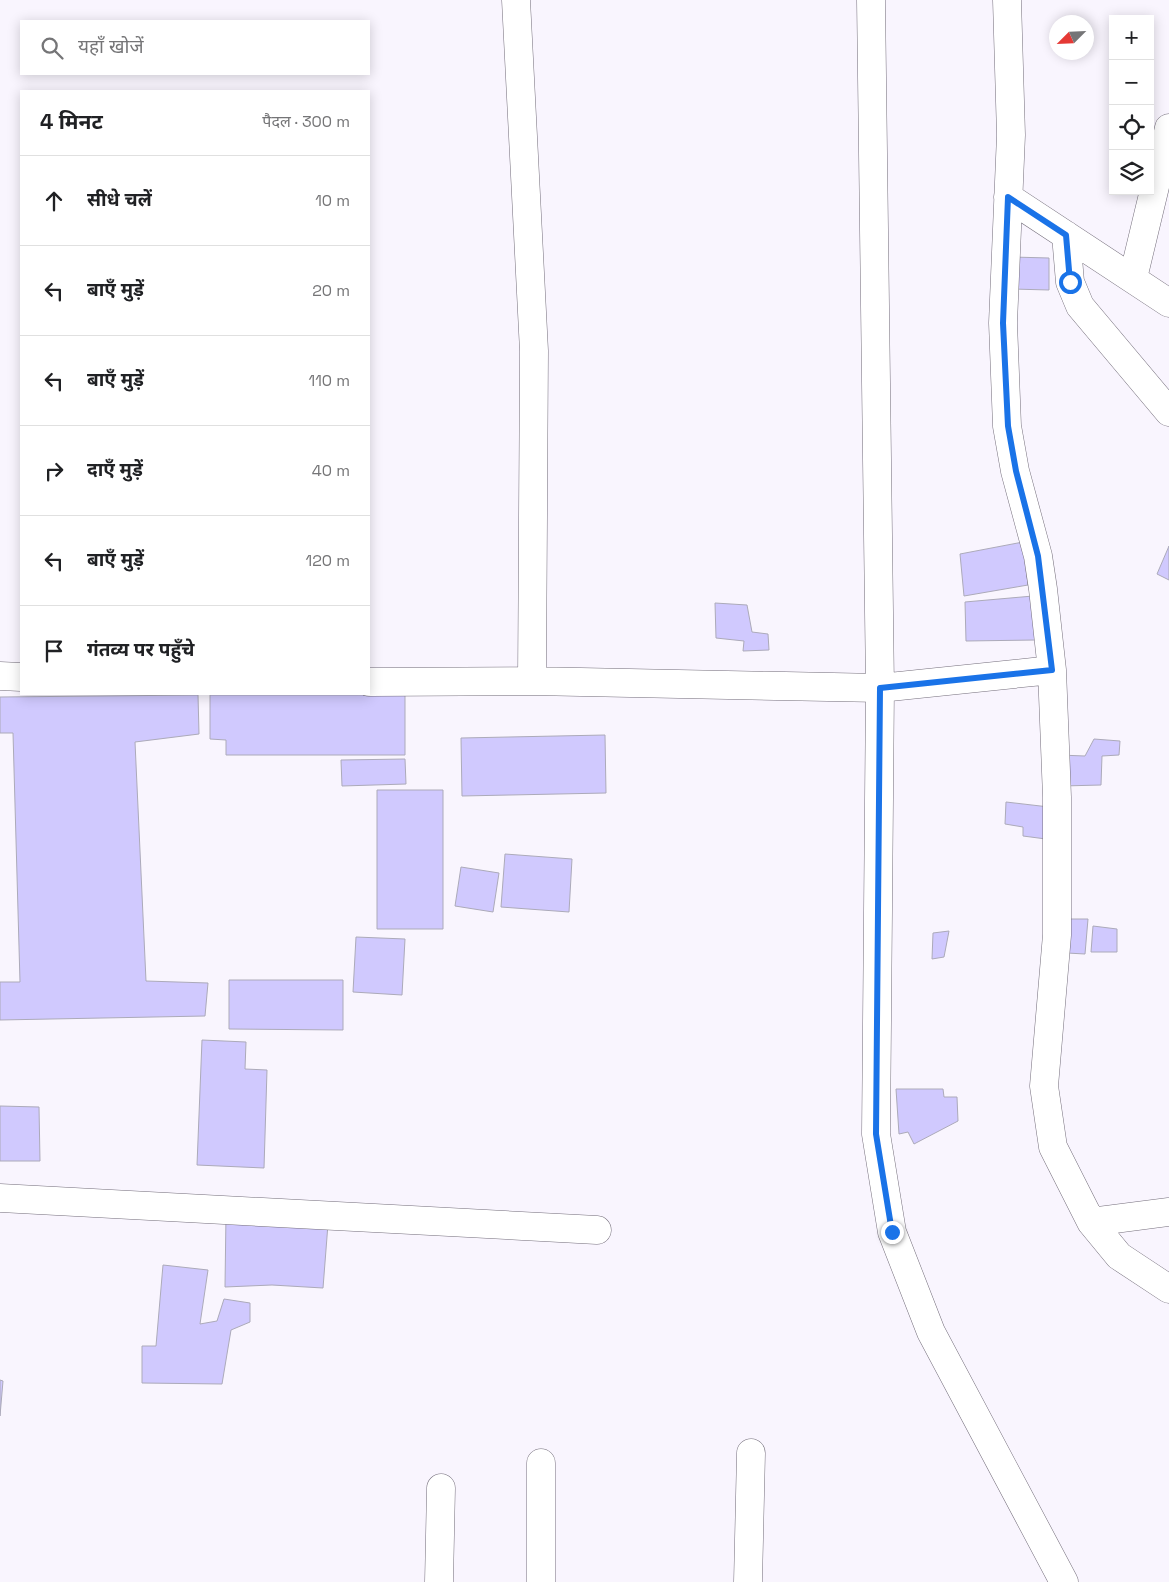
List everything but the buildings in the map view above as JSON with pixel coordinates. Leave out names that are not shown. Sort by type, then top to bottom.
[{"type":"street","points":[[516,0],[534,351],[532,682]]},
{"type":"street","points":[[871,0],[880,688],[876,1134],[892,1232],[931,1332],[1064,1582]]},
{"type":"street","points":[[1008,0],[1011,135],[1003,323],[1008,426],[1016,471],[1038,556],[1052,670],[1057,797],[1057,935],[1044,1086],[1053,1147],[1091,1222],[1119,1256],[1169,1289]]},
{"type":"street","points":[[1133,278],[1169,128]]},
{"type":"street","points":[[1008,197],[1169,303]]},
{"type":"street","points":[[1066,235],[1070,282],[1080,306],[1169,412]]},
{"type":"street","points":[[370,682],[532,682],[880,688],[1052,670]]},
{"type":"street","points":[[0,676],[20,677]]},
{"type":"street","points":[[0,1198],[596,1230]]},
{"type":"street","points":[[1091,1222],[1169,1212]]},
{"type":"street","points":[[748,1582],[751,1453]]},
{"type":"street","points":[[541,1463],[541,1582]]},
{"type":"street","points":[[439,1582],[441,1488]]},
{"type":"route","points":[[892,1232],[876,1134],[880,688],[1052,670],[1038,556],[1016,471],[1008,426],[1003,323],[1008,197],[1066,235],[1070,282]]}]
